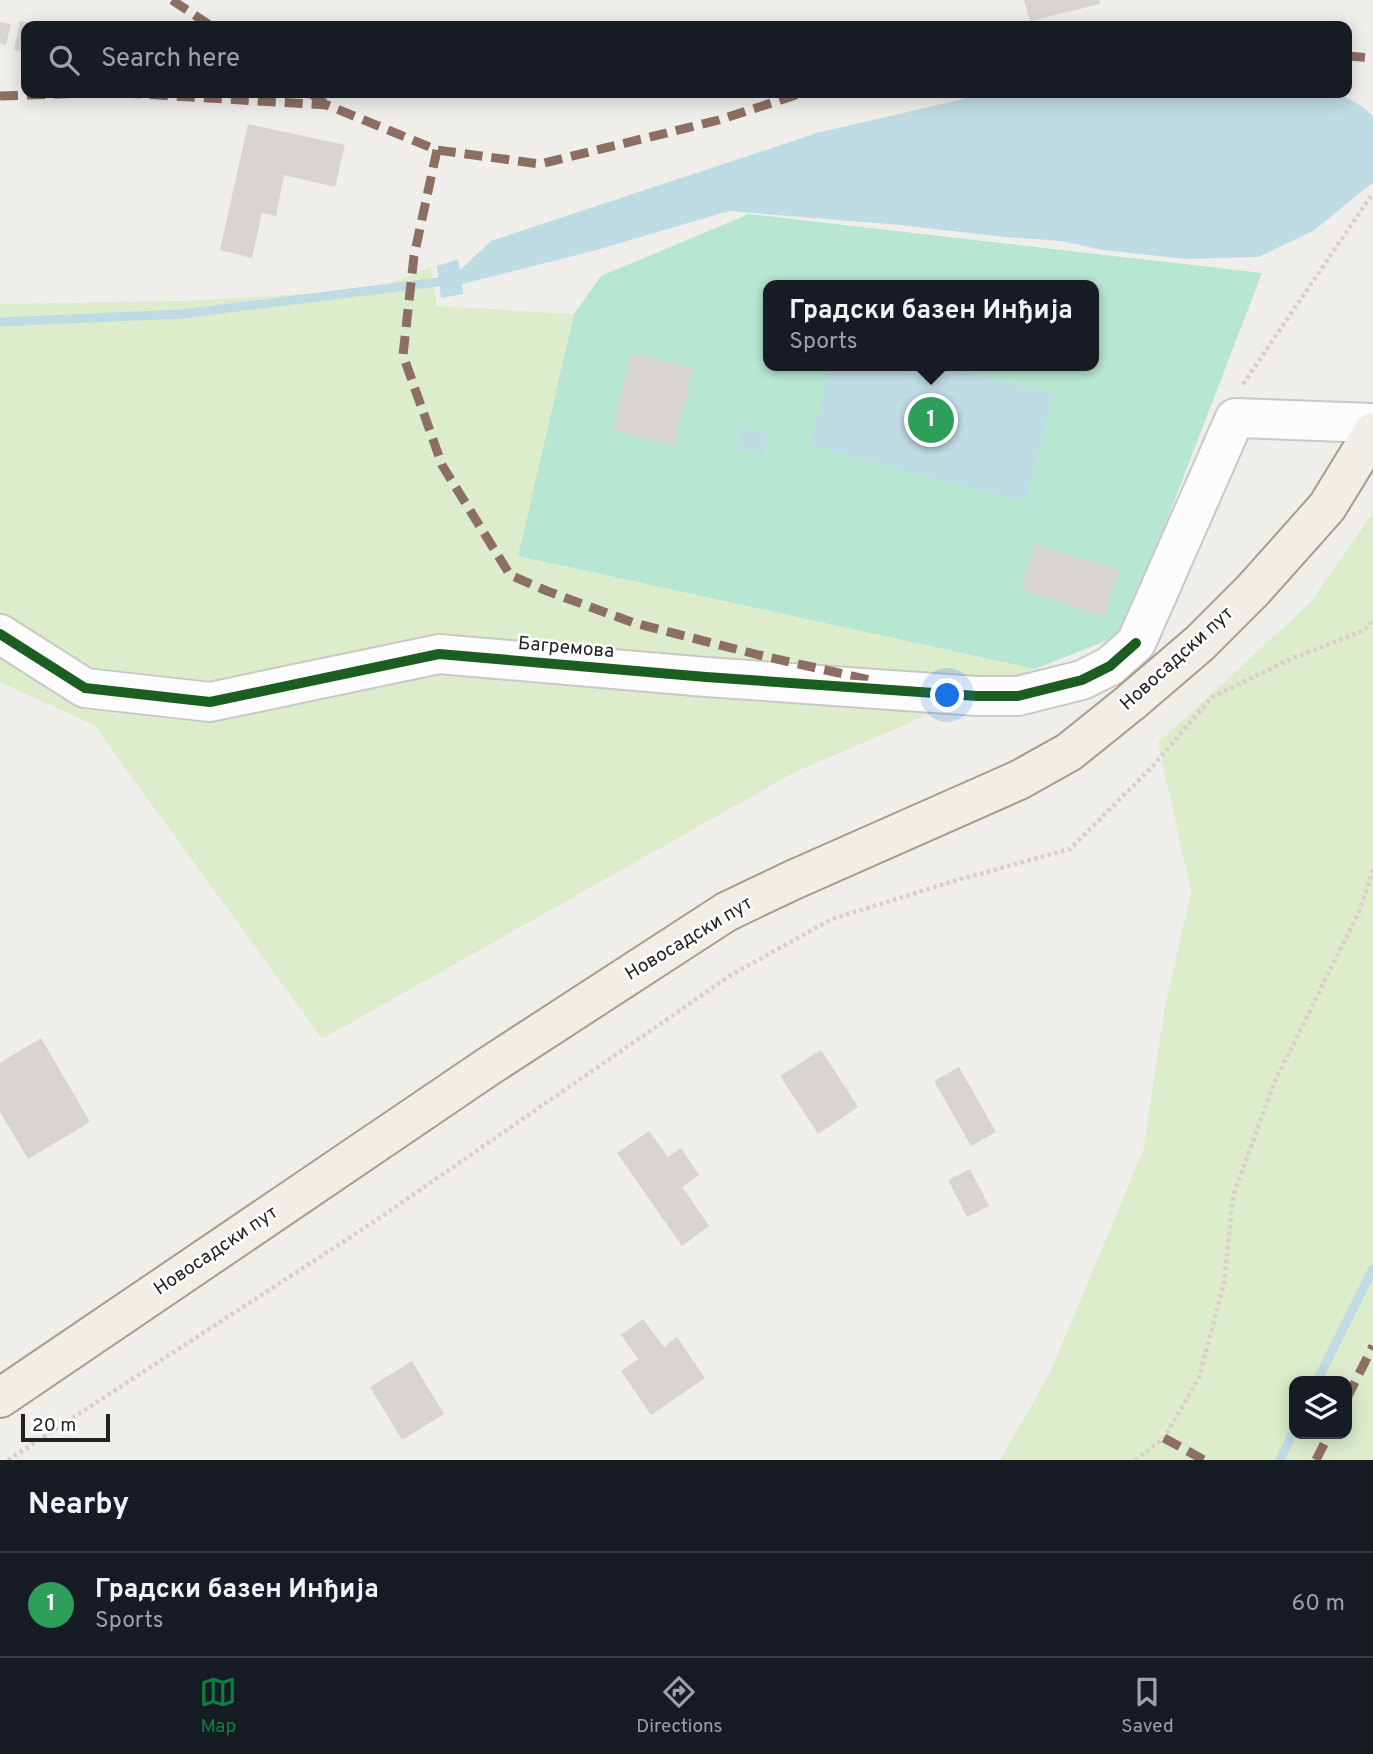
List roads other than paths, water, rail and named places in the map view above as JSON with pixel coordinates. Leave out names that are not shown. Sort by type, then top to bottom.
[{"type":"main road","name":"Новосадски пут","points":[[0,1398],[489,1066],[726,912],[1019,780],[1069,752],[1200,643],[1253,590],[1328,507],[1373,432]]},
{"type":"street","name":"Багремова","points":[[0,634],[85,688],[210,702],[439,654],[706,677],[977,696],[1018,696],[1082,680],[1110,666],[1136,643],[1234,418],[1373,423]]},
{"type":"water","points":[[968,98],[1347,98],[1373,116],[1373,184],[1313,231],[1258,257],[1185,259],[1103,250],[1061,241],[729,211],[593,251],[462,284],[463,294],[441,298],[437,266],[458,259],[460,270],[491,241],[817,133]]},
{"type":"water","points":[[830,371],[959,371],[1053,395],[1025,502],[810,445]]},
{"type":"water","points":[[743,427],[768,434],[762,456],[737,449]]},
{"type":"waterway","points":[[0,322],[182,314],[447,280]]},
{"type":"waterway","points":[[1320,1376],[1373,1269]]},
{"type":"waterway","points":[[1280,1460],[1290,1439]]},
{"type":"place","name":"Градски базен Инђија","points":[[931,420]]}]
